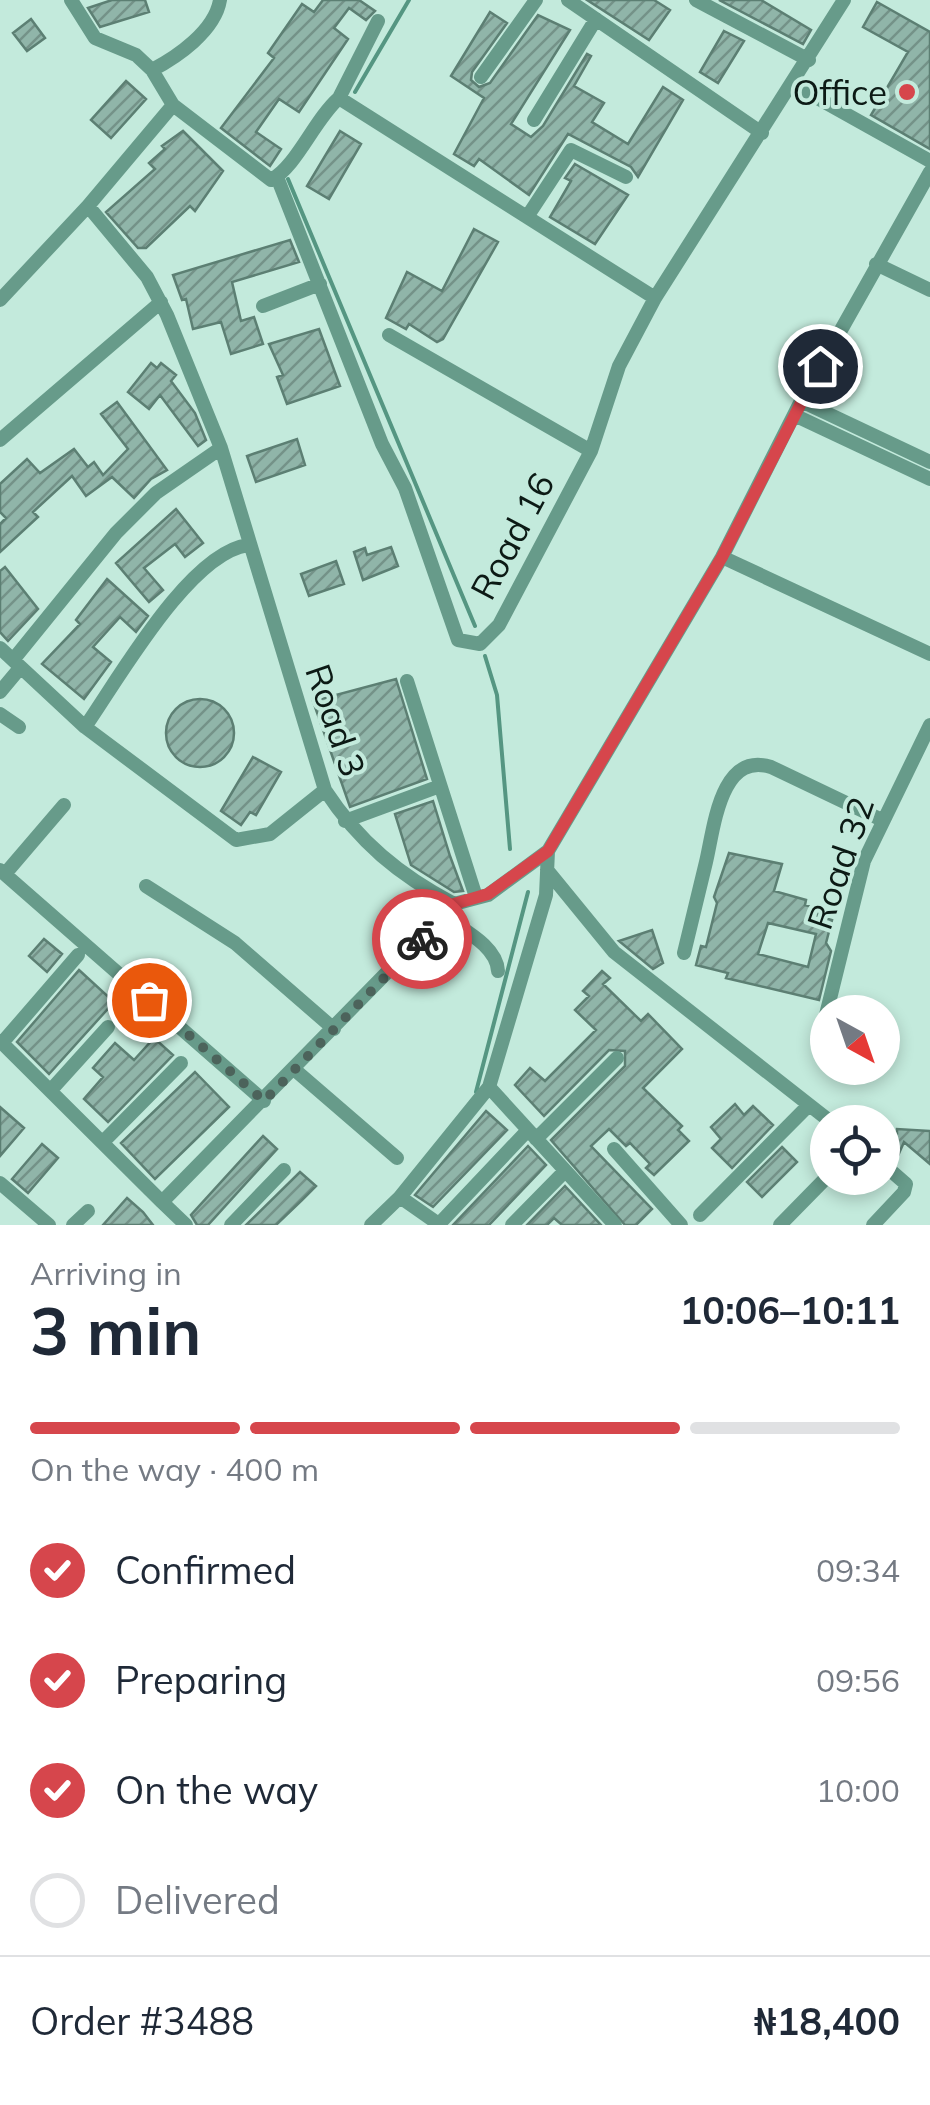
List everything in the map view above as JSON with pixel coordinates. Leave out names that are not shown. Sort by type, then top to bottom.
[{"type":"street","points":[[71,0],[95,38],[123,47],[152,70],[173,105],[271,180],[277,178],[324,111],[339,98],[378,22]]},
{"type":"street","points":[[152,70],[180,56],[218,10],[220,0]]},
{"type":"street","points":[[481,77],[536,0]]},
{"type":"street","points":[[568,0],[762,134]]},
{"type":"street","points":[[696,0],[808,60]]},
{"type":"street","name":"Road 16","points":[[277,178],[382,444],[405,488],[458,640],[480,644],[499,624],[591,450],[618,366],[655,298],[794,85],[844,0]]},
{"type":"street","points":[[534,120],[596,19]]},
{"type":"street","points":[[794,85],[930,161]]},
{"type":"street","points":[[339,98],[655,298]]},
{"type":"street","points":[[0,300],[88,206],[173,105]]},
{"type":"street","points":[[526,217],[571,150],[626,177]]},
{"type":"street","points":[[162,1202],[449,910],[524,872],[548,851],[722,557],[801,401],[930,172]]},
{"type":"street","name":"Road 3","points":[[88,206],[148,278],[221,448],[325,790],[345,821],[488,948],[498,960],[498,971]]},
{"type":"street","points":[[876,264],[930,290]]},
{"type":"street","points":[[263,306],[320,284]]},
{"type":"street","points":[[0,440],[161,302]]},
{"type":"street","points":[[389,334],[591,450]]},
{"type":"street","points":[[801,401],[930,462]]},
{"type":"street","points":[[794,415],[930,479]]},
{"type":"street","points":[[0,692],[116,533],[156,493],[221,448]]},
{"type":"street","points":[[84,728],[178,596],[215,559],[248,545]]},
{"type":"street","points":[[722,557],[930,654]]},
{"type":"street","points":[[0,648],[84,728],[236,840],[270,834],[325,790]]},
{"type":"street","points":[[407,682],[476,897]]},
{"type":"street","points":[[0,714],[19,727]]},
{"type":"street","name":"Road 32","points":[[830,995],[852,901],[882,820],[930,725]]},
{"type":"street","points":[[684,953],[714,808],[741,769],[758,763],[771,767],[882,820]]},
{"type":"street","points":[[345,821],[440,786]]},
{"type":"street","points":[[64,804],[3,872],[264,1101]]},
{"type":"street","points":[[371,1225],[400,1197],[489,1087],[546,895],[548,851]]},
{"type":"street","points":[[547,870],[614,952],[810,1109]]},
{"type":"street","points":[[146,886],[235,943],[334,1029]]},
{"type":"street","points":[[78,955],[1,1042],[186,1225]]},
{"type":"street","points":[[51,1090],[108,1028]]},
{"type":"street","points":[[400,1197],[439,1225],[617,1058]]},
{"type":"street","points":[[103,1142],[182,1064]]},
{"type":"street","points":[[295,1070],[398,1158]]},
{"type":"street","points":[[489,1087],[615,1225]]},
{"type":"street","points":[[700,1215],[807,1107]]},
{"type":"street","points":[[614,1149],[681,1225]]},
{"type":"street","points":[[231,1225],[284,1170]]},
{"type":"street","points":[[512,1225],[565,1171]]},
{"type":"street","points":[[0,1183],[49,1225]]},
{"type":"street","points":[[780,1225],[810,1194]]},
{"type":"street","points":[[873,1225],[897,1195]]},
{"type":"street","points":[[73,1225],[88,1211]]},
{"type":"building","points":[[112,0],[145,0],[149,12],[100,27],[88,8]]},
{"type":"building","points":[[323,0],[359,0],[375,11],[366,20],[349,8],[334,28],[348,39],[299,112],[279,99],[256,132],[281,149],[270,166],[221,128],[274,58],[268,53],[302,4],[314,12]]},
{"type":"building","points":[[587,0],[654,0],[670,10],[649,40]]},
{"type":"building","points":[[719,0],[761,0],[811,30],[803,44]]},
{"type":"building","name":"Office","points":[[877,2],[930,32],[930,149],[871,115],[908,52],[863,27]]},
{"type":"building","points":[[490,12],[507,23],[472,72],[471,80],[479,87],[490,83],[538,15],[570,30],[511,124],[531,137],[543,126],[587,54],[591,56],[574,86],[604,103],[592,122],[628,144],[663,87],[683,100],[638,177],[631,167],[568,134],[529,195],[479,159],[474,166],[454,154],[484,98],[451,76]]},
{"type":"building","points":[[31,19],[45,38],[27,51],[13,33]]},
{"type":"building","points":[[724,31],[744,41],[718,83],[700,72]]},
{"type":"building","points":[[126,81],[146,99],[111,138],[91,120]]},
{"type":"building","points":[[183,131],[223,171],[195,211],[190,206],[146,248],[138,248],[106,212],[155,169],[149,163],[165,149],[162,146]]},
{"type":"building","points":[[340,131],[361,144],[329,199],[307,186]]},
{"type":"building","points":[[575,164],[628,195],[595,244],[550,217],[571,181],[565,178]]},
{"type":"building","points":[[474,229],[498,242],[443,339],[437,342],[409,324],[406,329],[386,318],[407,272],[442,291]]},
{"type":"building","points":[[290,240],[299,262],[232,282],[241,321],[254,317],[263,344],[231,354],[221,322],[193,329],[186,299],[182,300],[173,275]]},
{"type":"building","points":[[319,329],[340,386],[287,404],[277,377],[283,375],[269,344]]},
{"type":"building","points":[[151,363],[157,368],[161,363],[176,375],[171,381],[195,413],[206,440],[198,446],[160,395],[149,409],[128,392]]},
{"type":"building","points":[[117,402],[167,470],[151,479],[134,498],[112,477],[86,496],[72,476],[33,512],[38,517],[0,552],[0,524],[6,518],[0,512],[0,484],[27,459],[40,473],[74,449],[88,467],[94,462],[103,475],[128,449],[101,414]]},
{"type":"building","points":[[297,439],[305,465],[256,482],[247,456]]},
{"type":"building","points":[[176,509],[203,543],[185,557],[175,544],[144,568],[163,590],[149,602],[116,563]]},
{"type":"building","points":[[391,547],[398,566],[363,580],[354,552],[365,548],[367,555]]},
{"type":"building","points":[[336,561],[344,584],[309,596],[301,574]]},
{"type":"building","points":[[5,567],[38,609],[8,641],[0,632],[0,571]]},
{"type":"building","points":[[107,579],[148,616],[136,632],[120,617],[93,647],[111,662],[84,699],[42,664],[80,624],[76,620]]},
{"type":"building","points":[[396,679],[427,779],[350,807],[313,701]]},
{"type":"building","points":[[200,699],[224,709],[234,733],[224,757],[200,767],[176,757],[166,733],[176,709]]},
{"type":"building","points":[[253,757],[281,772],[256,815],[250,812],[241,825],[221,811]]},
{"type":"building","points":[[433,801],[463,891],[454,892],[411,865],[395,814]]},
{"type":"building","points":[[729,853],[782,864],[774,891],[806,900],[805,905],[820,909],[818,916],[832,920],[826,943],[831,951],[820,995],[810,998],[726,978],[728,973],[696,965],[701,946],[706,947],[717,903],[714,897]],"holes":[[[768,923],[816,934],[808,967],[758,954]]]},
{"type":"building","points":[[652,930],[663,963],[653,969],[619,941]]},
{"type":"building","points":[[44,939],[62,954],[47,972],[29,956]]},
{"type":"building","points":[[79,970],[114,1002],[49,1074],[17,1042]]},
{"type":"building","points":[[602,971],[610,978],[603,984],[641,1021],[648,1014],[682,1049],[643,1088],[682,1126],[678,1130],[689,1141],[654,1175],[646,1168],[650,1164],[630,1143],[626,1146],[609,1129],[591,1146],[652,1209],[636,1225],[625,1225],[551,1140],[625,1066],[625,1051],[609,1050],[544,1116],[515,1085],[530,1068],[545,1081],[596,1030],[575,1010],[589,996],[583,991]]},
{"type":"building","points":[[154,1038],[173,1055],[108,1122],[84,1099],[103,1077],[93,1068],[115,1043],[134,1060]]},
{"type":"building","points":[[195,1072],[229,1107],[155,1179],[121,1143]]},
{"type":"building","points":[[735,1104],[744,1115],[753,1106],[773,1125],[732,1168],[712,1148],[721,1139],[711,1127]]},
{"type":"building","points":[[0,1107],[24,1128],[0,1156]]},
{"type":"building","points":[[486,1111],[507,1130],[433,1207],[415,1195]]},
{"type":"building","points":[[900,1129],[930,1131],[930,1164],[904,1142],[900,1151]]},
{"type":"building","points":[[263,1136],[277,1149],[208,1225],[197,1225],[191,1215]]},
{"type":"building","points":[[42,1144],[58,1158],[28,1193],[12,1179]]},
{"type":"building","points":[[528,1146],[546,1165],[489,1225],[453,1225]]},
{"type":"building","points":[[782,1147],[797,1162],[762,1197],[747,1182]]},
{"type":"building","points":[[300,1172],[316,1186],[302,1200],[276,1225],[246,1225]]},
{"type":"building","points":[[565,1186],[601,1225],[562,1225],[554,1218],[547,1225],[527,1225]]},
{"type":"building","points":[[127,1198],[143,1212],[153,1225],[103,1225]]},
{"type":"waterway","points":[[355,92],[409,0]]},
{"type":"waterway","points":[[288,179],[475,626]]},
{"type":"waterway","points":[[485,656],[497,695],[510,849]]},
{"type":"waterway","points":[[476,1092],[528,892]]},
{"type":"way so far","points":[[149,1000],[264,1101],[422,939]]},
{"type":"place","name":"Office","points":[[907,92]]},
{"type":"route","points":[[422,939],[454,904],[488,894],[524,872],[548,851],[722,557],[820,366]]}]
